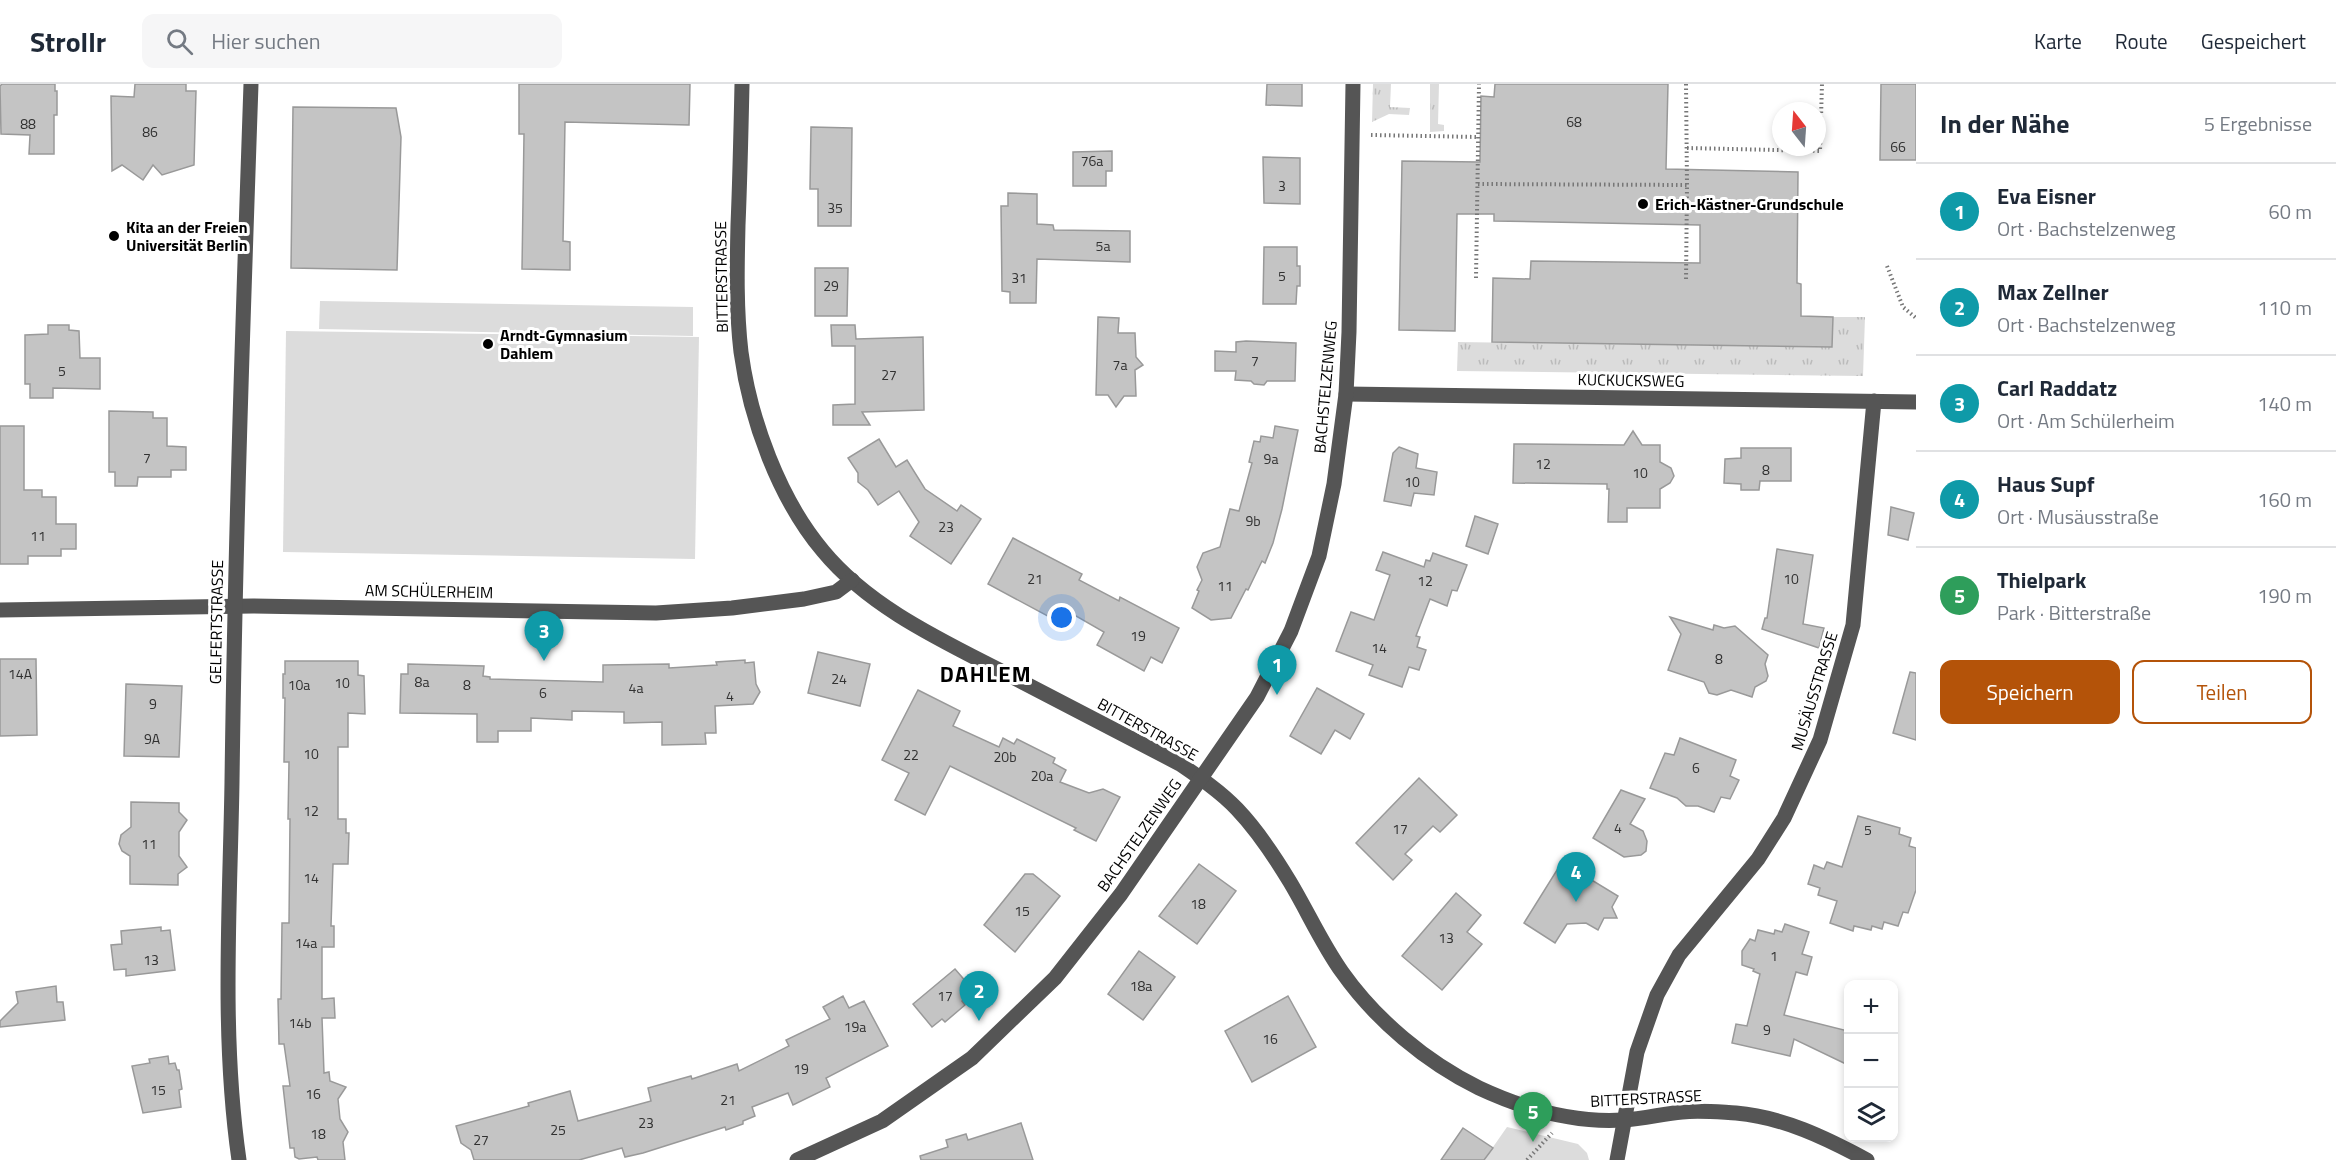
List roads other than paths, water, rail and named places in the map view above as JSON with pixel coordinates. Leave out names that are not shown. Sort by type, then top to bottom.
[{"type":"street","name":"GELFERTSTRASSE","points":[[239,1160],[230,1073],[229,1027],[234,605],[250,84]]},
{"type":"street","name":"BITTERSTRASSE","points":[[742,84],[737,299],[747,390],[758,428],[776,473],[800,518],[822,550],[852,580],[879,602],[932,636],[1180,764],[1236,808],[1290,882],[1341,971],[1369,1007],[1401,1036],[1437,1063],[1479,1088],[1526,1106],[1581,1119],[1623,1120],[1683,1111],[1738,1113],[1788,1124],[1825,1137],[1867,1160]]},
{"type":"street","name":"BACHSTELZENWEG","points":[[797,1160],[882,1121],[972,1058],[1055,978],[1121,894],[1257,697],[1291,631],[1319,556],[1334,484],[1346,394],[1349,332],[1353,84]]},
{"type":"street","name":"KUCKUCKSWEG","points":[[1346,394],[1916,402]]},
{"type":"street","name":"MUSÄUSSTRASSE","points":[[1617,1160],[1637,1052],[1657,995],[1679,955],[1758,859],[1784,818],[1820,740],[1852,625],[1874,401]]},
{"type":"street","name":"AM SCHÜLERHEIM","points":[[0,610],[234,605],[656,613],[732,608],[804,599],[836,592],[852,580]]},
{"type":"place","name":"Erich-Kästner-Grundschule","points":[[1643,204]]},
{"type":"place","name":"Kita an der Freien Universität Berlin","points":[[114,236]]},
{"type":"place","name":"Arndt-Gymnasium Dahlem","points":[[488,344]]},
{"type":"place","name":"Carl Raddatz","points":[[544,661]]},
{"type":"place","name":"Eva Eisner","points":[[1277,695]]},
{"type":"place","name":"Haus Supf","points":[[1576,902]]},
{"type":"place","name":"Max Zellner","points":[[979,1021]]},
{"type":"place","name":"Thielpark","points":[[1533,1142]]},
{"type":"district","name":"DAHLEM","points":[[986,674]]}]
